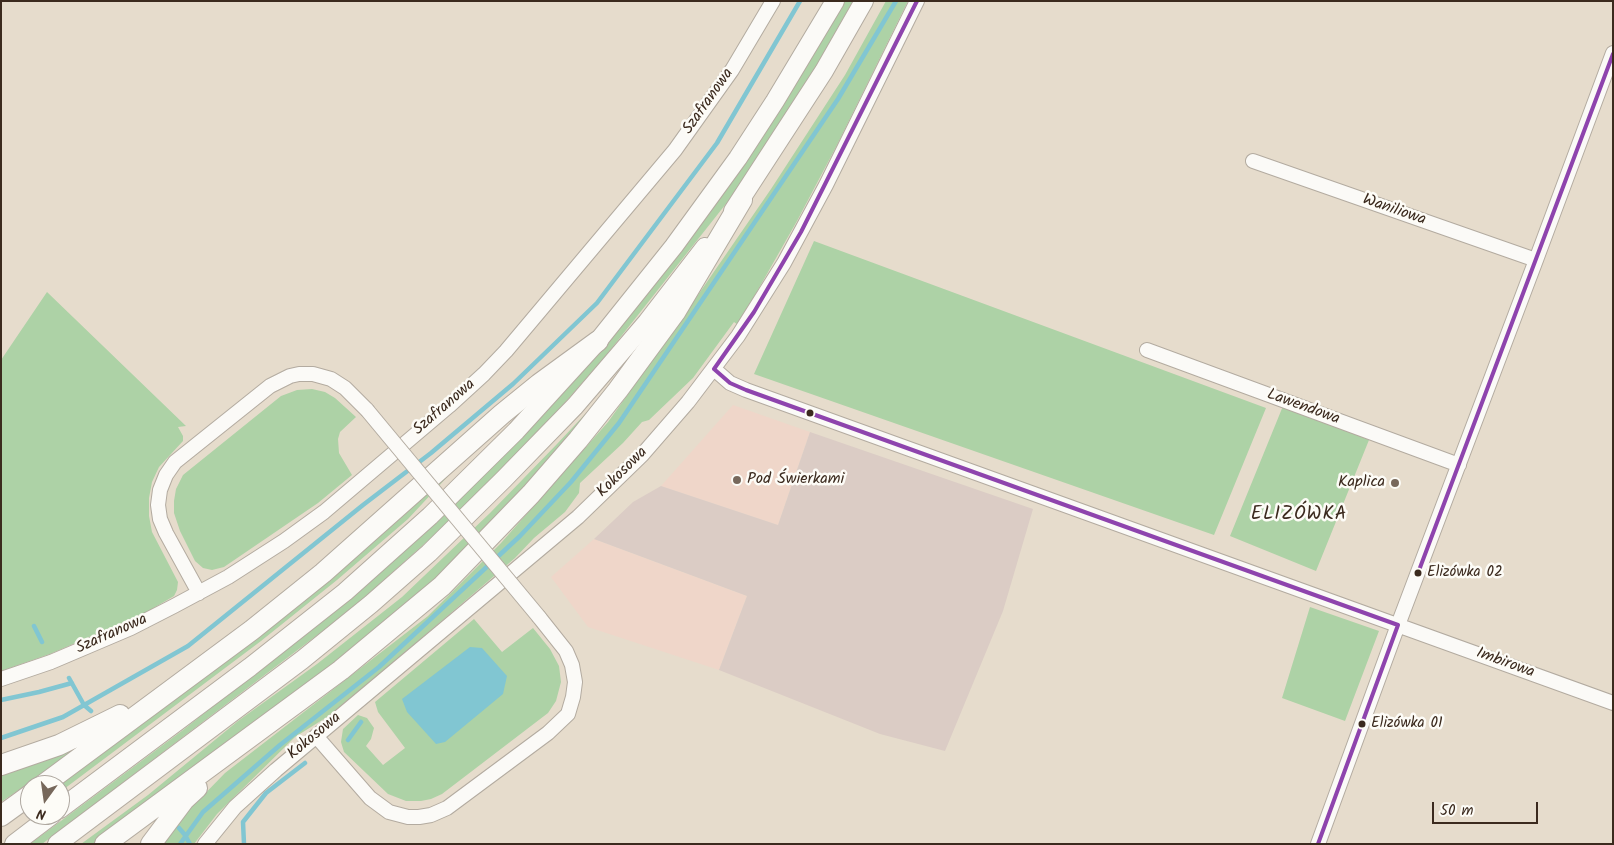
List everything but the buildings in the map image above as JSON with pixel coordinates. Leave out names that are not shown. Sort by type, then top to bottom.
[{"type":"highway","points":[[105,844],[341,670],[442,586],[531,494],[607,404],[676,311],[742,200]]},
{"type":"highway","points":[[57,775],[173,689],[323,573],[502,414],[598,340]]},
{"type":"highway","points":[[1,765],[79,736],[173,689]]},
{"type":"highway","points":[[151,844],[184,800],[232,750]]},
{"type":"highway","points":[[1,816],[20,802]]},
{"type":"main road","points":[[70,802],[313,618],[382,560],[430,516],[550,395],[598,340],[674,246],[738,158],[793,72],[834,1]]},
{"type":"main road","points":[[58,844],[237,710],[402,578],[540,443],[647,322],[742,200],[824,72],[864,1]]},
{"type":"main road","points":[[14,844],[39,825]]},
{"type":"street","name":"Szafranowa","points":[[1,680],[87,647],[145,621],[199,593],[260,557],[324,512],[388,459],[484,374],[519,336],[674,150],[732,70],[773,1]]},
{"type":"street","name":"Kokosowa","points":[[205,844],[244,798],[578,517],[642,455],[688,402],[714,370],[754,312],[801,232],[917,1]]},
{"type":"street","points":[[1318,844],[1398,625],[1613,53]]},
{"type":"street","name":"Waniliowa","points":[[1253,161],[1536,260]]},
{"type":"street","name":"Lawendowa","points":[[1147,350],[1459,465]]},
{"type":"street","name":"Imbirowa","points":[[714,370],[741,389],[1613,703]]},
{"type":"street","points":[[199,593],[160,519],[158,505],[160,490],[166,475],[175,462],[270,386],[290,376],[313,374],[331,379],[345,388],[367,410],[539,617],[566,651],[572,665],[575,682],[568,714],[548,733],[447,808],[431,815],[408,817],[389,812],[370,798],[316,736]]},
{"type":"shaded area","points":[[733,405],[810,432],[778,525],[661,486]]},
{"type":"shaded area","points":[[810,432],[1033,509],[1003,611],[945,751],[880,734],[719,670],[747,596],[594,539],[633,502],[661,486],[778,525]]},
{"type":"shaded area","points":[[594,539],[747,596],[719,670],[588,627],[551,577]]},
{"type":"green space","points":[[842,1],[853,1],[811,75],[729,200],[604,358],[540,431],[431,538],[349,611],[70,823],[70,814],[183,730],[334,611],[493,466],[531,428],[602,349],[722,193],[807,66]]},
{"type":"green space","points":[[886,1],[908,1],[837,145],[797,221],[738,325],[734,322],[693,378],[649,420],[642,422],[623,443],[580,483],[579,493],[565,512],[534,538],[515,558],[374,679],[327,717],[295,737],[217,814],[194,844],[161,844],[188,810],[225,773],[428,616],[501,543],[608,422],[771,189],[845,75]]},
{"type":"green space","points":[[814,241],[1266,408],[1214,535],[754,374]]},
{"type":"green space","points":[[47,292],[186,426],[178,427],[183,436],[183,441],[159,467],[152,482],[149,498],[149,516],[152,532],[178,582],[174,596],[145,613],[50,654],[1,671],[1,360]]},
{"type":"green space","points":[[312,389],[325,392],[335,398],[356,417],[340,432],[338,439],[339,453],[352,475],[318,503],[224,567],[212,570],[203,568],[195,561],[180,531],[174,513],[176,489],[183,475],[281,396],[297,390]]},
{"type":"green space","points":[[603,395],[527,490],[412,601],[353,652],[97,844],[81,844],[148,795],[238,721],[317,664],[402,597],[490,513]]},
{"type":"green space","points":[[1283,406],[1369,440],[1316,571],[1230,536]]},
{"type":"green space","points":[[450,474],[408,519],[337,580],[261,641],[70,784],[70,777],[125,737]]},
{"type":"green space","points":[[1310,607],[1379,631],[1345,721],[1282,698]]},
{"type":"green space","points":[[474,619],[502,652],[533,628],[550,649],[559,666],[561,682],[556,701],[548,713],[442,794],[421,801],[406,801],[388,794],[344,752],[341,742],[343,729],[358,715],[367,718],[374,728],[371,739],[366,746],[383,765],[405,748],[378,712],[375,702]]},
{"type":"green space","points":[[83,744],[84,746],[41,775],[20,775],[20,789],[1,802],[1,775]]},
{"type":"green space","points":[[56,825],[67,825],[42,844],[30,844]]},
{"type":"water","points":[[470,647],[482,648],[507,676],[503,694],[445,742],[436,744],[407,712],[402,699]]},
{"type":"waterway","points":[[1,738],[63,717],[188,646],[363,505],[431,453],[513,384],[597,303],[717,143],[800,1]]},
{"type":"waterway","points":[[180,844],[203,812],[280,745],[379,667],[520,536],[571,482],[619,423],[838,99],[896,1]]},
{"type":"waterway","points":[[34,626],[42,642]]},
{"type":"waterway","points":[[69,678],[84,705],[91,711]]},
{"type":"waterway","points":[[1,700],[72,683]]},
{"type":"waterway","points":[[348,740],[361,722]]},
{"type":"waterway","points":[[244,844],[243,822],[266,793],[305,763]]},
{"type":"waterway","points":[[179,828],[190,844]]},
{"type":"transit line","points":[[714,369],[754,312],[801,232],[917,1]]},
{"type":"transit line","points":[[1418,573],[1613,54]]},
{"type":"transit line","points":[[714,369],[730,383],[746,390],[1398,625]]},
{"type":"transit line","points":[[1318,844],[1398,625]]},
{"type":"place","name":"Pod Świerkami","points":[[737,480]]},
{"type":"place","name":"Kaplica","points":[[1395,483]]},
{"type":"place","name":"Elizówka 02","points":[[1418,573]]},
{"type":"place","name":"Elizówka 01","points":[[1362,724]]},
{"type":"district","name":"ELIZÓWKA","points":[[1299,516]]}]
